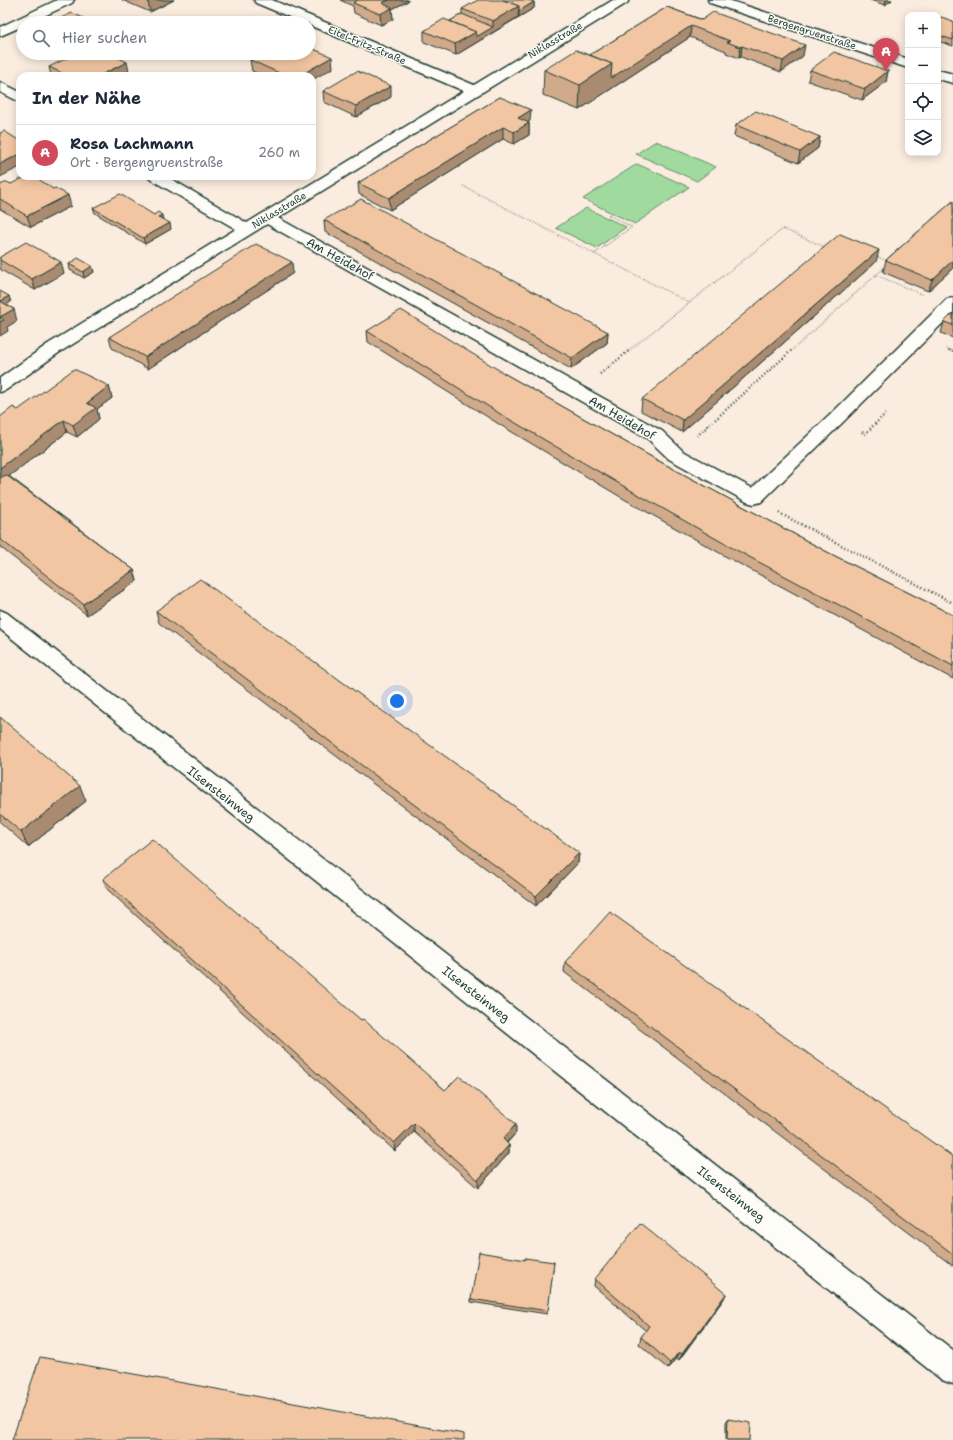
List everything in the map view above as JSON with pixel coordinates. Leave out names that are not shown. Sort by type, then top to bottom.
[{"type":"street","points":[[34,16],[67,0]]},
{"type":"street","name":"Eitel-Fritz-Straße","points":[[261,0],[299,16]]},
{"type":"street","name":"Niklasstraße","points":[[0,386],[54,348],[622,0]]},
{"type":"street","name":"Bergengruenstraße","points":[[715,0],[905,63]]},
{"type":"street","name":"Eitel-Fritz-Straße","points":[[316,23],[474,90]]},
{"type":"street","points":[[0,32],[16,24]]},
{"type":"street","points":[[941,75],[953,80]]},
{"type":"street","points":[[0,86],[16,96]]},
{"type":"street","points":[[162,180],[247,229]]},
{"type":"street","name":"Am Heidehof","points":[[267,218],[655,435],[676,455],[754,497]]},
{"type":"street","points":[[754,497],[835,420],[951,305]]},
{"type":"street","name":"Ilsensteinweg","points":[[0,618],[953,1369]]},
{"type":"path","points":[[463,186],[690,303]]},
{"type":"path","points":[[594,254],[632,227],[608,215],[613,212]]},
{"type":"path","points":[[577,392],[783,229],[827,248]]},
{"type":"path","points":[[821,253],[832,243]]},
{"type":"path","points":[[676,455],[890,262],[870,253]]},
{"type":"path","points":[[876,274],[951,305]]},
{"type":"path","points":[[754,497],[761,504],[953,603]]},
{"type":"green space","points":[[656,141],[716,167],[697,181],[636,154]]},
{"type":"green space","points":[[637,164],[689,187],[635,224],[583,199]]},
{"type":"green space","points":[[586,208],[626,227],[597,248],[556,228]]},
{"type":"building","points":[[358,0],[389,0],[382,3],[392,8],[380,14],[353,3]]},
{"type":"building","points":[[478,0],[503,0],[519,6],[493,21],[462,9]]},
{"type":"building","points":[[503,0],[528,0],[534,2],[519,11],[519,6]]},
{"type":"building","points":[[667,7],[702,20],[713,12],[805,45],[783,61],[742,46],[740,47],[727,42],[730,41],[691,26],[611,78],[612,64],[590,55]]},
{"type":"building","points":[[72,13],[79,16],[65,16]]},
{"type":"building","points":[[462,14],[493,27],[476,37],[476,32],[450,21]]},
{"type":"building","points":[[941,17],[953,21],[953,40],[941,36]]},
{"type":"building","points":[[444,19],[476,32],[455,44],[424,31]]},
{"type":"building","points":[[316,50],[332,57],[306,72],[277,72],[250,60],[316,60]]},
{"type":"building","points":[[576,50],[612,64],[580,85],[544,70]]},
{"type":"building","points":[[834,52],[888,71],[865,89],[810,70]]},
{"type":"building","points":[[63,60],[123,60],[127,62],[107,72],[60,72],[49,67]]},
{"type":"building","points":[[357,71],[391,86],[356,106],[323,91]]},
{"type":"building","points":[[500,97],[531,110],[518,118],[529,123],[514,132],[503,127],[389,198],[358,183]]},
{"type":"building","points":[[756,111],[820,137],[800,152],[736,125]]},
{"type":"building","points":[[4,131],[16,138],[16,156],[0,164],[0,133]]},
{"type":"building","points":[[19,180],[40,180],[53,189],[55,188],[68,195],[27,216],[0,199],[0,185],[7,182],[11,184]]},
{"type":"building","points":[[120,194],[154,215],[158,212],[162,215],[158,217],[170,223],[143,238],[93,208]]},
{"type":"building","points":[[361,199],[608,332],[572,358],[324,220]]},
{"type":"building","points":[[953,201],[953,260],[932,280],[886,260]]},
{"type":"building","points":[[840,234],[879,250],[683,420],[642,399]]},
{"type":"building","points":[[26,242],[61,262],[32,279],[0,260],[0,257]]},
{"type":"building","points":[[256,244],[292,262],[145,357],[109,337]]},
{"type":"building","points":[[78,258],[92,266],[83,272],[69,264]]},
{"type":"building","points":[[0,291],[9,296],[0,301]]},
{"type":"building","points":[[0,301],[14,309],[0,317]]},
{"type":"building","points":[[401,310],[507,375],[657,460],[831,554],[953,615],[953,666],[727,545],[625,487],[502,415],[367,331]]},
{"type":"building","points":[[953,313],[953,325],[944,322]]},
{"type":"building","points":[[74,369],[109,386],[87,403],[96,408],[73,425],[64,420],[0,468],[0,417],[13,407],[18,410]]},
{"type":"building","points":[[6,475],[134,570],[83,604],[0,539],[0,478]]},
{"type":"building","points":[[200,579],[579,853],[536,896],[156,611]]},
{"type":"building","points":[[0,717],[80,786],[21,832],[0,814]]},
{"type":"building","points":[[152,839],[361,1020],[363,1019],[445,1090],[459,1076],[516,1124],[503,1139],[509,1145],[478,1180],[414,1123],[394,1143],[103,879]]},
{"type":"building","points":[[610,912],[953,1157],[953,1254],[565,962]]},
{"type":"building","points":[[640,1223],[726,1294],[682,1354],[679,1352],[670,1363],[641,1337],[649,1326],[595,1279]]},
{"type":"building","points":[[479,1252],[525,1260],[525,1258],[554,1262],[548,1311],[471,1299]]},
{"type":"building","points":[[40,1357],[464,1434],[464,1440],[12,1440]]},
{"type":"building","points":[[728,1419],[751,1423],[750,1440],[727,1440]]},
{"type":"place","name":"Rosa Lachmann","points":[[886,71]]}]
